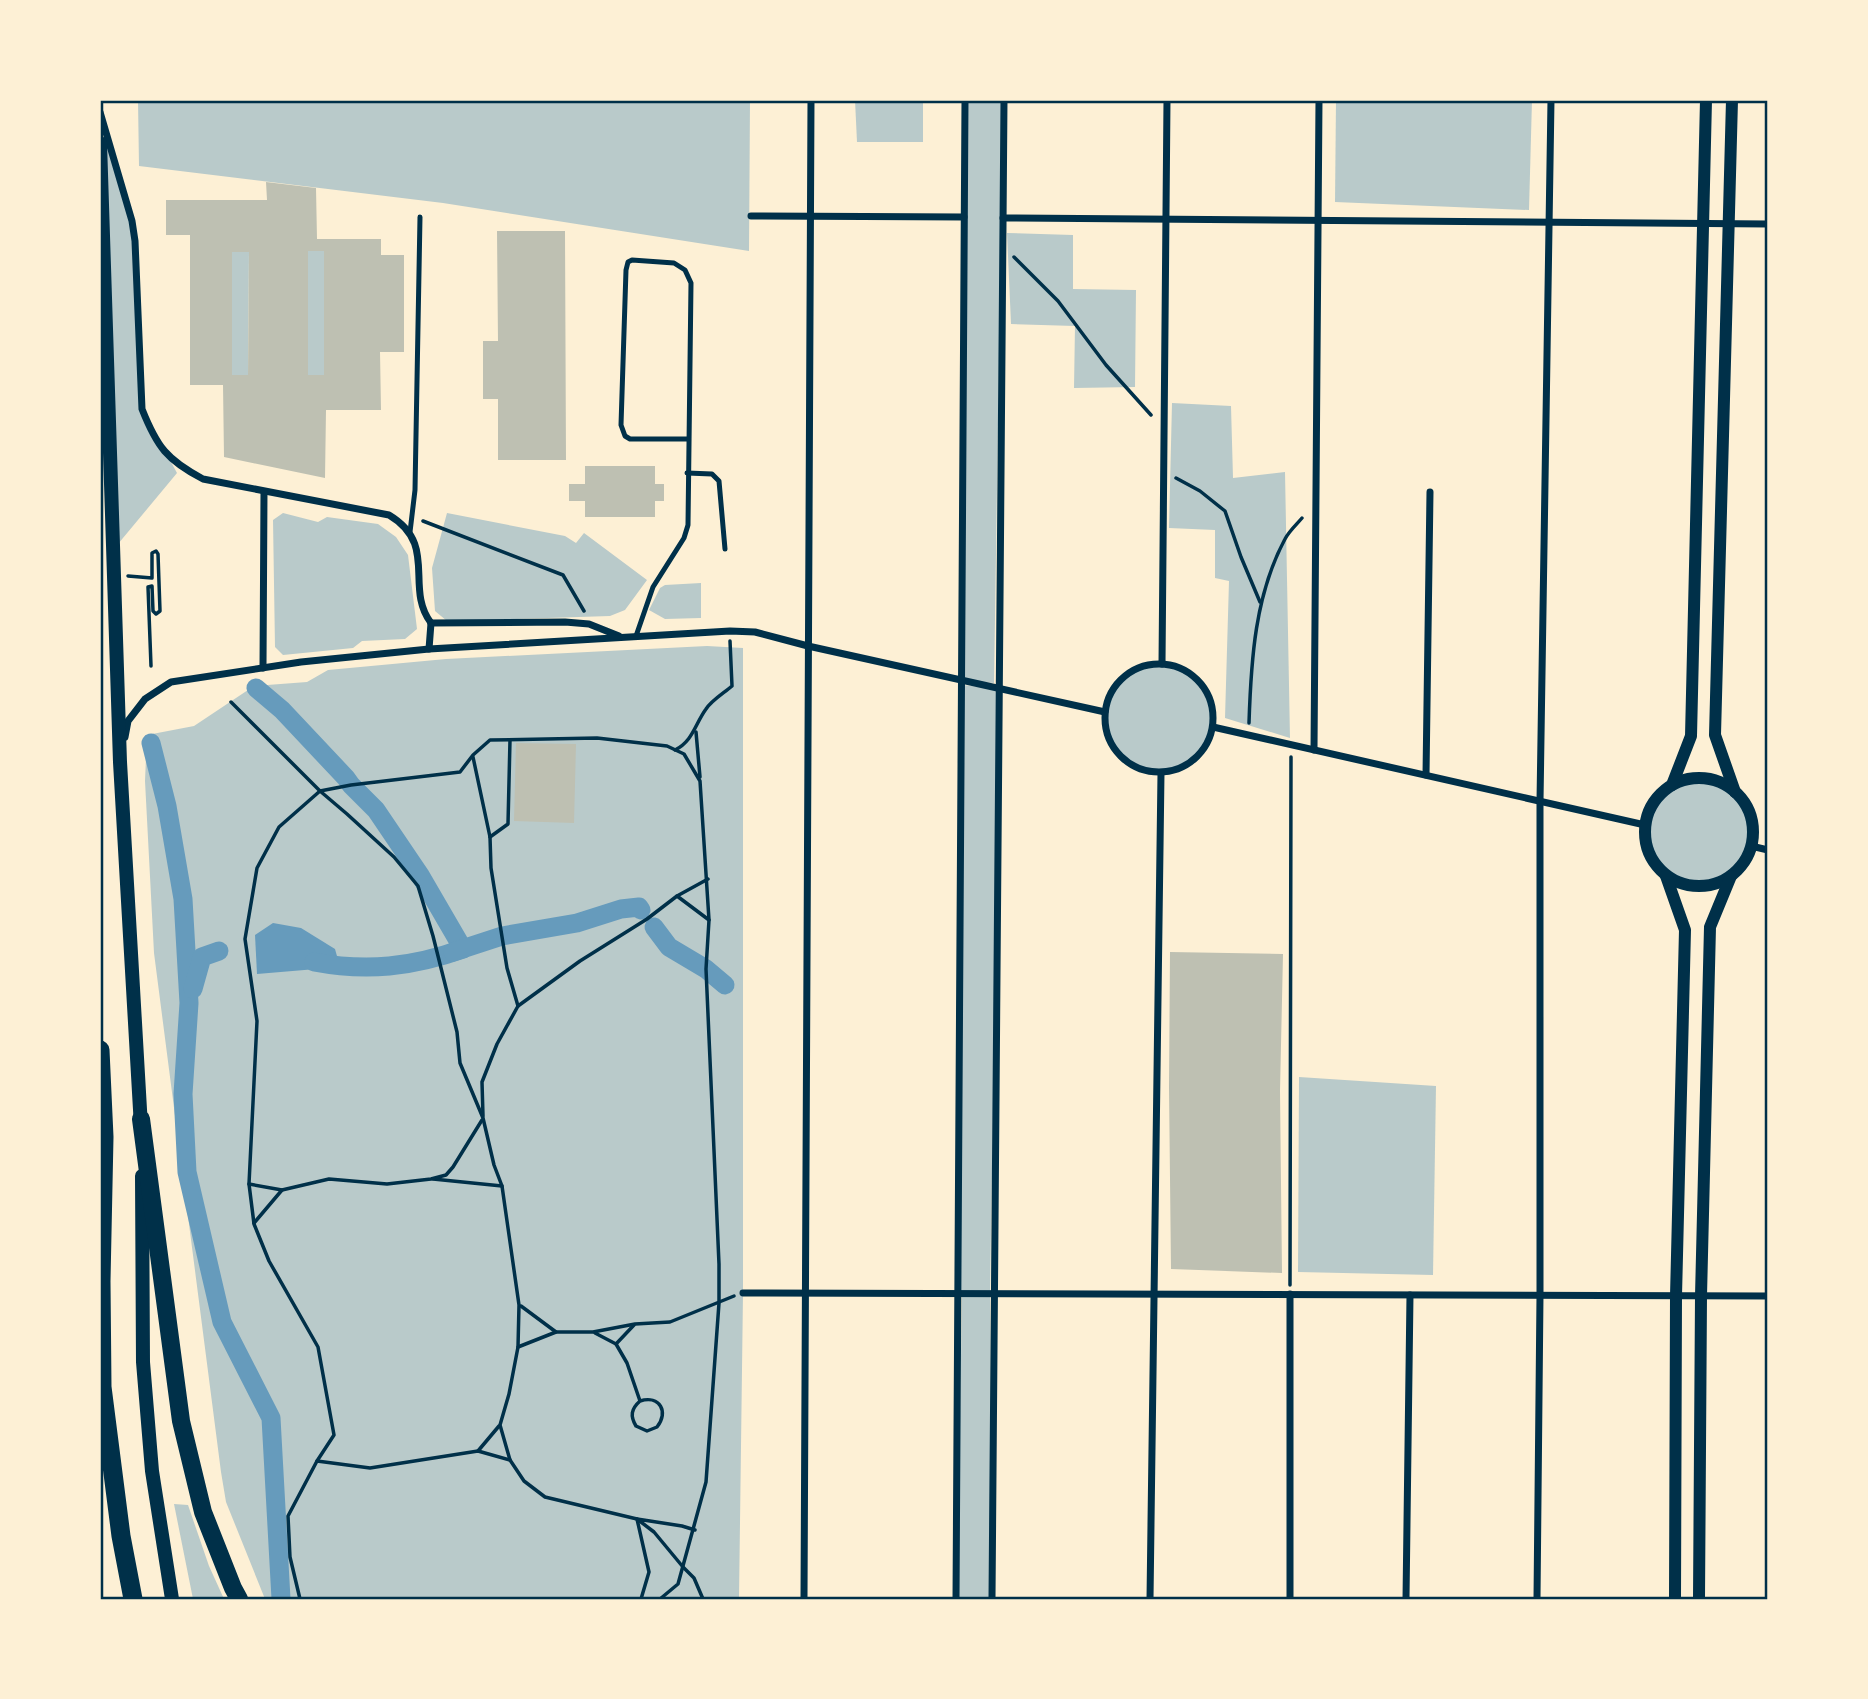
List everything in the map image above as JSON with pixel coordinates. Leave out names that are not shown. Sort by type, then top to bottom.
[{"type":"highway","points":[[100,1050],[104,1137],[102,1387],[121,1536],[133,1599]]},
{"type":"highway","points":[[141,1119],[181,1420],[203,1512],[239,1599]]},
{"type":"highway","points":[[121,1536],[141,1599]]},
{"type":"main road","points":[[100,143],[120,762],[141,1119],[143,1362],[152,1471],[172,1599]]},
{"type":"street","points":[[804,1599],[810,100]]},
{"type":"street","points":[[956,1599],[965,100]]},
{"type":"street","points":[[992,1599],[1004,100]]},
{"type":"street","points":[[1162,664],[1167,100]]},
{"type":"street","points":[[1314,750],[1319,100]]},
{"type":"street","points":[[1537,1599],[1541,801],[1551,100]]},
{"type":"street","points":[[1672,785],[1691,736],[1706,100]]},
{"type":"street","points":[[1732,100],[1715,735],[1735,792]]},
{"type":"street","points":[[100,112],[132,221],[142,410],[152,435],[180,467],[203,479],[389,515],[400,522],[410,532],[418,556],[423,610],[431,623],[429,649]]},
{"type":"street","points":[[751,216],[964,217]]},
{"type":"street","points":[[1003,218],[1768,224]]},
{"type":"street","points":[[263,668],[264,492]]},
{"type":"street","points":[[1426,775],[1430,492]]},
{"type":"street","points":[[431,623],[565,622],[589,624],[623,637]]},
{"type":"street","points":[[120,762],[128,722],[145,699],[171,682],[301,662],[429,649],[730,631],[755,632],[1105,712]]},
{"type":"street","points":[[1162,664],[1184,670],[1202,684],[1213,712],[1213,727],[1207,745],[1195,759],[1179,769],[1161,773],[1138,768],[1119,755],[1108,735],[1105,712],[1111,692],[1124,676],[1142,666],[1162,664]]},
{"type":"street","points":[[1213,727],[1645,825]]},
{"type":"street","points":[[1150,1599],[1161,773]]},
{"type":"street","points":[[1704,778],[1721,783],[1735,792],[1751,817],[1753,832],[1747,858],[1740,868],[1716,884],[1699,887],[1682,884],[1666,876],[1656,866],[1645,839],[1645,825],[1650,809],[1659,796],[1672,785],[1687,779],[1704,778]]},
{"type":"street","points":[[1751,846],[1768,850]]},
{"type":"street","points":[[1666,876],[1685,930],[1676,1296],[1675,1599]]},
{"type":"street","points":[[1699,1599],[1710,927],[1731,876]]},
{"type":"street","points":[[743,1293],[1768,1297]]},
{"type":"street","points":[[1290,1294],[1290,1599]]},
{"type":"street","points":[[1406,1599],[1410,1294]]},
{"type":"lane","points":[[410,532],[415,490],[420,217]]},
{"type":"lane","points":[[636,636],[653,587],[686,532],[687,473],[688,439],[691,283],[685,270],[674,262],[632,260],[628,262],[626,270],[622,430],[630,439],[688,439]]},
{"type":"lane","points":[[687,473],[712,474],[719,481],[724,549]]},
{"type":"path","points":[[1003,247],[1058,301],[1105,365],[1164,429]]},
{"type":"path","points":[[1164,472],[1200,491],[1225,511],[1261,604]]},
{"type":"path","points":[[1249,735],[1251,677],[1264,591],[1286,537],[1316,503]]},
{"type":"path","points":[[412,518],[564,575],[588,617],[589,624]]},
{"type":"path","points":[[151,666],[148,587],[152,586],[153,611],[156,614],[160,611],[156,551],[152,553],[152,578]]},
{"type":"path","points":[[300,1599],[290,1557],[288,1516],[334,1435],[318,1347],[269,1261],[254,1224],[249,1184],[257,1021],[245,939],[257,868],[279,827],[320,791],[460,772],[489,740],[597,738],[667,746],[676,750],[686,744],[706,709],[732,686],[730,631]]},
{"type":"path","points":[[231,702],[320,791],[394,857],[418,886],[457,1032],[460,1063],[483,1118],[502,1186],[519,1305],[518,1347],[509,1394],[500,1425],[478,1451]]},
{"type":"path","points":[[660,1599],[678,1584],[706,1482],[719,1303],[706,969],[708,879],[696,730]]},
{"type":"path","points":[[490,837],[508,824],[510,740]]},
{"type":"path","points":[[1290,1294],[1291,745]]},
{"type":"path","points":[[667,746],[684,754],[700,781]]},
{"type":"path","points":[[473,755],[490,837],[491,867],[507,968],[518,1006]]},
{"type":"path","points":[[249,1184],[282,1190],[329,1179],[387,1184],[446,1175],[483,1118],[482,1082],[497,1044],[518,1006],[677,896],[708,879]]},
{"type":"path","points":[[677,896],[709,920]]},
{"type":"path","points":[[430,1179],[502,1186]]},
{"type":"path","points":[[254,1224],[282,1190]]},
{"type":"path","points":[[518,1347],[555,1332],[593,1332],[635,1324],[670,1322],[719,1303]]},
{"type":"path","points":[[519,1305],[555,1332]]},
{"type":"path","points":[[616,1343],[635,1324]]},
{"type":"path","points":[[593,1332],[616,1343],[627,1363],[640,1401]]},
{"type":"path","points":[[652,1400],[662,1409],[663,1416],[657,1427],[646,1431],[636,1426],[632,1414],[634,1406],[640,1401],[652,1400]]},
{"type":"path","points":[[500,1425],[510,1460],[524,1481],[545,1496],[695,1530]]},
{"type":"path","points":[[317,1461],[370,1468],[478,1451],[510,1460]]},
{"type":"path","points":[[637,1519],[654,1532],[694,1578],[703,1599]]},
{"type":"path","points":[[637,1519],[649,1572],[640,1599]]},
{"type":"shaded area","points":[[138,100],[750,100],[749,251],[443,203],[139,166]]},
{"type":"shaded area","points":[[855,100],[923,100],[923,142],[857,142]]},
{"type":"shaded area","points":[[965,100],[1003,100],[994,683],[962,681]]},
{"type":"shaded area","points":[[1336,100],[1532,100],[1529,210],[1335,202]]},
{"type":"shaded area","points":[[105,131],[135,241],[142,409],[177,473],[118,544]]},
{"type":"shaded area","points":[[1007,233],[1073,235],[1073,289],[1136,290],[1135,387],[1074,388],[1075,326],[1011,324]]},
{"type":"shaded area","points":[[308,251],[324,251],[324,375],[308,375]]},
{"type":"shaded area","points":[[232,252],[249,252],[248,375],[232,375]]},
{"type":"shaded area","points":[[1172,403],[1231,406],[1233,478],[1285,472],[1290,738],[1225,718],[1229,581],[1215,578],[1215,530],[1169,528]]},
{"type":"shaded area","points":[[283,513],[318,522],[327,517],[378,524],[396,537],[408,555],[417,629],[405,639],[362,641],[353,648],[283,655],[275,647],[273,520]]},
{"type":"shaded area","points":[[447,513],[565,536],[576,543],[584,533],[647,580],[625,610],[610,616],[447,621],[435,611],[432,568]]},
{"type":"shaded area","points":[[701,583],[701,618],[665,619],[649,610],[660,588],[665,585]]},
{"type":"shaded area","points":[[707,646],[743,648],[743,1293],[739,1599],[265,1599],[226,1502],[221,1472],[154,953],[145,781],[147,735],[194,726],[254,686],[307,682],[328,670],[446,659]]},
{"type":"shaded area","points":[[1159,664],[1180,668],[1197,680],[1209,697],[1213,718],[1209,739],[1197,756],[1180,768],[1159,772],[1138,768],[1121,756],[1109,739],[1105,718],[1109,697],[1121,680],[1138,668]]},
{"type":"shaded area","points":[[962,685],[1000,689],[990,1294],[958,1293]]},
{"type":"shaded area","points":[[1699,779],[1719,783],[1736,795],[1748,812],[1752,832],[1748,852],[1736,869],[1719,881],[1699,885],[1679,881],[1662,869],[1650,852],[1646,832],[1650,812],[1662,795],[1679,783]]},
{"type":"shaded area","points":[[1299,1077],[1436,1086],[1433,1275],[1298,1272]]},
{"type":"shaded area","points":[[962,1296],[990,1297],[992,1599],[957,1599]]},
{"type":"shaded area","points":[[174,1504],[188,1505],[209,1566],[224,1599],[193,1599]]},
{"type":"water","points":[[273,923],[301,928],[335,949],[340,967],[257,974],[255,935]]},
{"type":"building","points":[[266,182],[316,188],[317,239],[381,239],[381,255],[404,255],[404,352],[380,352],[381,410],[326,410],[325,478],[224,457],[223,385],[190,385],[190,235],[166,235],[166,200],[267,200]],"holes":[[[308,251],[324,251],[324,375],[308,375]],[[232,252],[249,252],[248,375],[232,375]]]},
{"type":"building","points":[[497,231],[565,231],[566,460],[498,460],[498,399],[483,399],[483,341],[498,341]]},
{"type":"building","points":[[585,466],[655,466],[655,484],[664,484],[664,501],[655,501],[655,517],[585,517],[585,501],[569,501],[569,484],[585,484]]},
{"type":"building","points":[[516,743],[576,744],[574,823],[514,821]]},
{"type":"building","points":[[1170,952],[1283,954],[1280,1091],[1282,1273],[1171,1269]]},
{"type":"waterway","points":[[256,688],[282,710],[376,810],[420,875],[463,949],[426,960],[389,966],[352,967],[314,962]]},
{"type":"waterway","points":[[151,743],[167,806],[183,899],[189,1003],[183,1094],[187,1172],[222,1322],[271,1418],[281,1599]]},
{"type":"waterway","points":[[453,952],[502,936],[577,923],[621,909],[639,907],[641,910]]},
{"type":"waterway","points":[[654,927],[669,947],[706,969],[725,985]]},
{"type":"waterway","points":[[193,989],[202,957],[219,951]]}]
